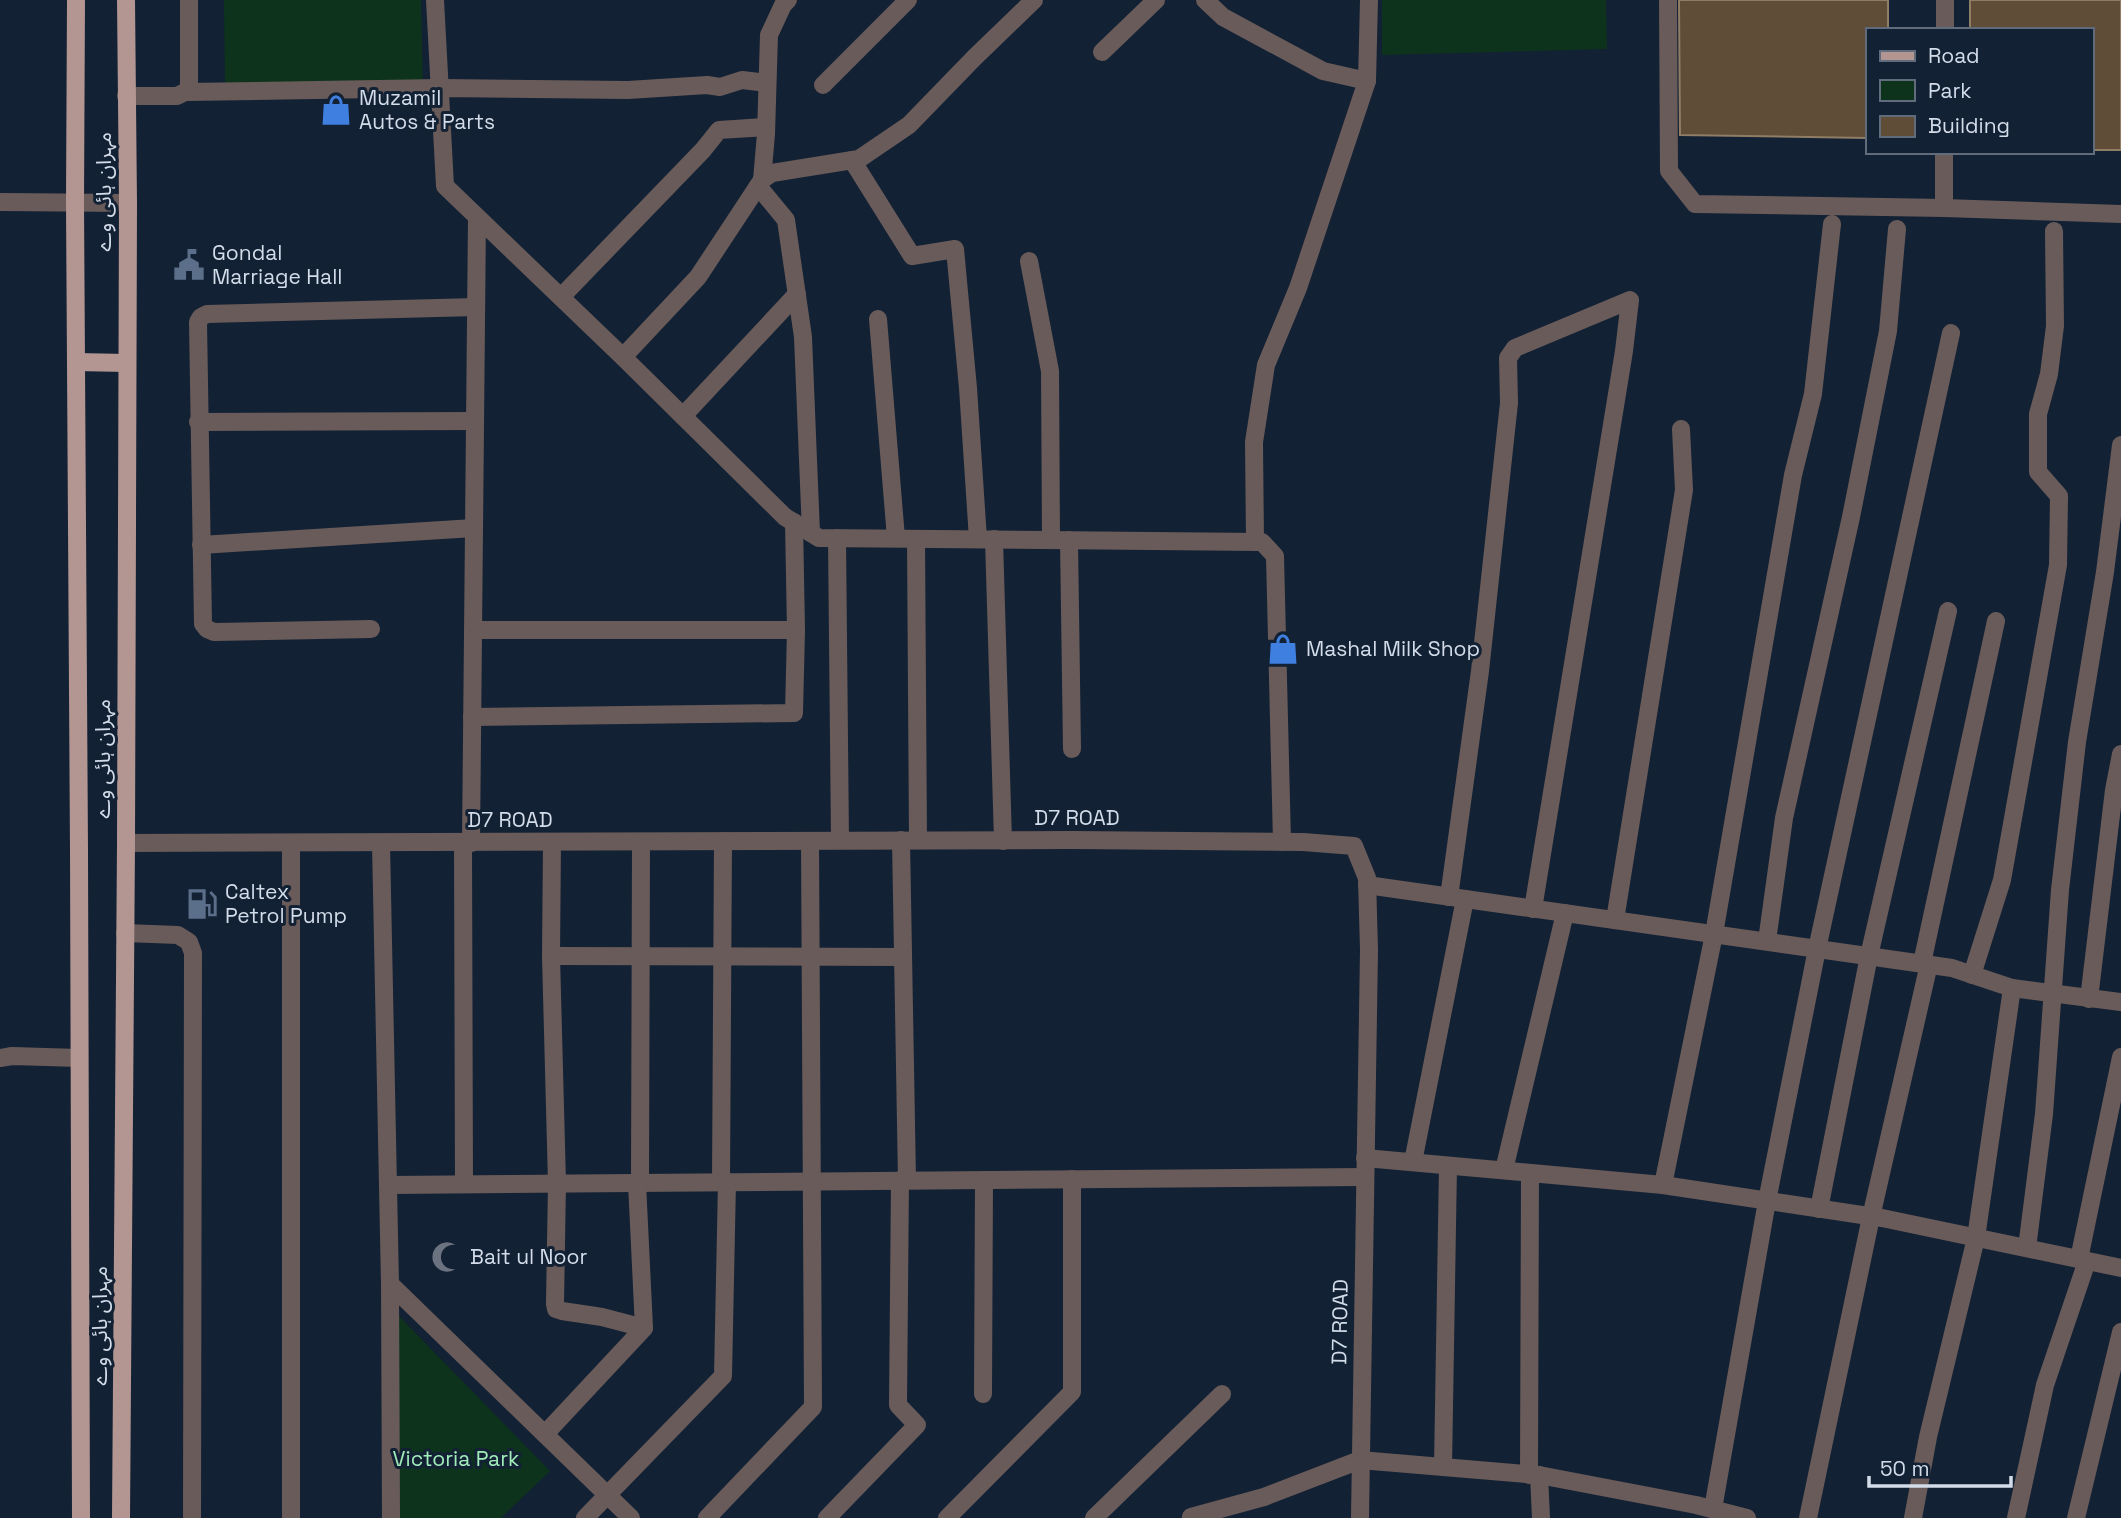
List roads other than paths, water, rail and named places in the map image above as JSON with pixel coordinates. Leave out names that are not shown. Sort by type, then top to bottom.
[{"type":"main road","name":"مہران ہائی وے","points":[[76,0],[81,1518]]},
{"type":"main road","name":"مہران ہائی وے","points":[[121,1518],[126,843],[126,0]]},
{"type":"main road","points":[[76,362],[126,363]]},
{"type":"street","points":[[126,96],[177,96],[189,87],[189,0]]},
{"type":"street","points":[[435,0],[445,186],[794,523],[819,538],[1262,542],[1275,556],[1282,842]]},
{"type":"street","points":[[823,85],[908,0]]},
{"type":"street","points":[[623,357],[698,277],[760,183],[772,173],[859,159],[909,125],[1034,0]]},
{"type":"street","points":[[1102,52],[1156,0]]},
{"type":"street","points":[[1205,0],[1223,17],[1323,71],[1367,81]]},
{"type":"street","points":[[1255,542],[1254,442],[1266,365],[1298,288],[1367,81],[1369,0]]},
{"type":"street","points":[[1668,0],[1669,172],[1695,204],[2121,214]]},
{"type":"street","points":[[1945,0],[1945,28]]},
{"type":"street","points":[[781,3],[769,35],[766,127],[760,183],[786,220],[797,294],[803,337],[811,533]]},
{"type":"street","points":[[185,92],[440,88],[640,90],[707,85],[720,87],[742,80],[767,83]]},
{"type":"street","points":[[561,297],[703,150],[719,130],[766,127]]},
{"type":"street","points":[[1944,154],[1944,208]]},
{"type":"street","points":[[852,160],[912,256],[955,249],[986,539],[1003,841]]},
{"type":"street","points":[[0,202],[128,202]]},
{"type":"street","points":[[464,1184],[477,217]]},
{"type":"street","points":[[1663,1185],[1714,934],[1793,475],[1813,394],[1832,224]]},
{"type":"street","points":[[1766,942],[1784,818],[1851,517],[1886,343],[1897,229]]},
{"type":"street","points":[[1972,975],[2002,880],[2058,565],[2059,496],[2038,472],[2038,414],[2049,373],[2055,326],[2054,231]]},
{"type":"street","points":[[1029,261],[1050,371],[1072,749]]},
{"type":"street","points":[[683,416],[797,294]]},
{"type":"street","points":[[1413,1162],[1457,898],[1508,403],[1508,358],[1515,348],[1630,300],[1622,364],[1533,909]]},
{"type":"street","points":[[371,629],[214,632],[203,624],[198,322],[207,314],[476,307]]},
{"type":"street","points":[[878,319],[897,538]]},
{"type":"street","points":[[1701,1511],[1816,949],[1951,333]]},
{"type":"street","points":[[198,422],[475,421]]},
{"type":"street","points":[[1615,920],[1684,490],[1681,429]]},
{"type":"street","points":[[2027,1248],[2044,1114],[2060,890],[2074,769],[2105,572],[2121,445]]},
{"type":"street","points":[[472,717],[794,713],[794,523]]},
{"type":"street","points":[[201,545],[474,528]]},
{"type":"street","points":[[837,538],[841,841]]},
{"type":"street","points":[[828,1518],[917,1425],[898,1405],[903,1180],[903,957],[910,841],[916,539]]},
{"type":"street","points":[[1819,1209],[1869,956],[1948,611]]},
{"type":"street","points":[[1808,1518],[1996,621]]},
{"type":"street","points":[[473,630],[796,630]]},
{"type":"street","points":[[2089,999],[2114,790],[2121,754]]},
{"type":"street","points":[[585,1518],[723,1376],[723,841]]},
{"type":"street","points":[[707,1518],[813,1407],[810,841]]},
{"type":"street","name":"D7 ROAD","points":[[126,843],[1003,841],[1282,842],[1354,846],[1367,878],[1369,950],[1360,1518]]},
{"type":"street","points":[[552,842],[551,956],[557,1183],[555,1304],[556,1309],[644,1328]]},
{"type":"street","points":[[545,1434],[644,1328],[638,1183],[641,842]]},
{"type":"street","points":[[291,843],[291,1518]]},
{"type":"street","points":[[381,843],[390,1284],[391,1518]]},
{"type":"street","points":[[1367,885],[1952,968],[2012,988],[2121,1002]]},
{"type":"street","points":[[1504,1170],[1565,913]]},
{"type":"street","points":[[125,933],[178,935],[189,942],[193,953],[192,1518]]},
{"type":"street","points":[[551,956],[903,957]]},
{"type":"street","points":[[1913,1518],[1928,1437],[1976,1238],[2012,988]]},
{"type":"street","points":[[2016,1518],[2045,1385],[2083,1260],[2121,1057]]},
{"type":"street","points":[[0,1058],[79,1058]]},
{"type":"street","points":[[1365,1158],[1663,1185],[1871,1217],[2121,1268]]},
{"type":"street","points":[[1443,1468],[1448,1166]]},
{"type":"street","points":[[1530,1173],[1534,1475],[1541,1518]]},
{"type":"street","points":[[388,1185],[1365,1177]]},
{"type":"street","points":[[947,1518],[1072,1392],[1072,1179]]},
{"type":"street","points":[[983,1394],[984,1180]]},
{"type":"street","points":[[390,1284],[631,1518]]},
{"type":"street","points":[[2076,1518],[2121,1332]]},
{"type":"street","points":[[1094,1518],[1222,1394]]},
{"type":"street","points":[[1191,1517],[1264,1497],[1360,1460],[1534,1475],[1701,1511],[1747,1518]]},
{"type":"place","name":"Muzamil Autos & Parts","points":[[336,110]]},
{"type":"place","name":"Gondal Marriage Hall","points":[[189,265]]},
{"type":"place","name":"Mashal Milk Shop","points":[[1283,649]]},
{"type":"place","name":"Caltex Petrol Pump","points":[[202,904]]},
{"type":"place","name":"Bait ul Noor","points":[[447,1257]]},
{"type":"park label","name":"Victoria Park","points":[[456,1459]]}]
